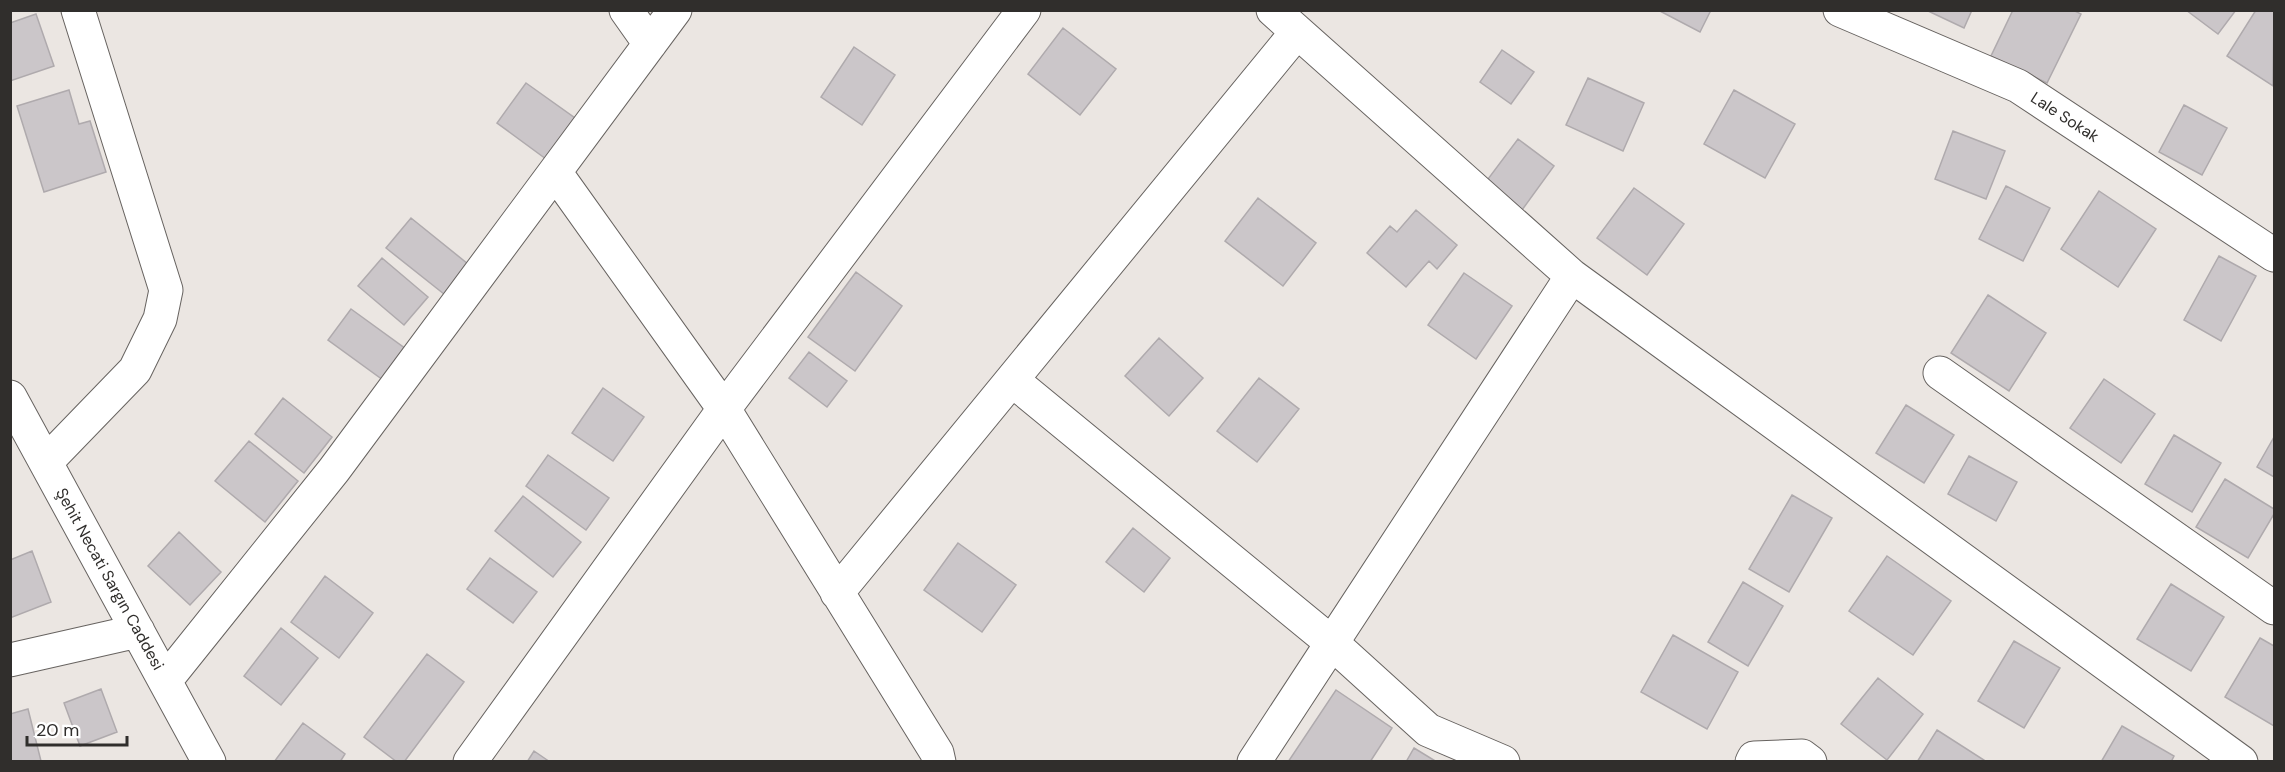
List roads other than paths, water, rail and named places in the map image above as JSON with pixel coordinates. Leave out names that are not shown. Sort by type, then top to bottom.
[{"type":"street","points":[[46,462],[135,370],[160,319],[166,290],[78,10]]},
{"type":"street","points":[[626,10],[650,44]]},
{"type":"street","points":[[165,681],[334,470],[675,10]]},
{"type":"street","points":[[470,762],[724,410],[1024,10]]},
{"type":"street","points":[[1274,10],[1572,276],[2241,762]]},
{"type":"street","name":"Lale Sokak","points":[[1839,10],[2018,86],[2274,255]]},
{"type":"street","points":[[837,592],[1297,32]]},
{"type":"street","points":[[555,172],[724,410],[938,759]]},
{"type":"street","points":[[1254,762],[1572,276]]},
{"type":"street","points":[[1940,373],[2274,609]]},
{"type":"street","points":[[1012,380],[1332,643],[1428,730],[1503,762]]},
{"type":"street","name":"Şehit Necati Sargın Caddesi","points":[[10,397],[209,762]]},
{"type":"street","points":[[10,660],[138,631]]},
{"type":"street","points":[[1752,762],[1754,758],[1802,756],[1810,762]]}]
